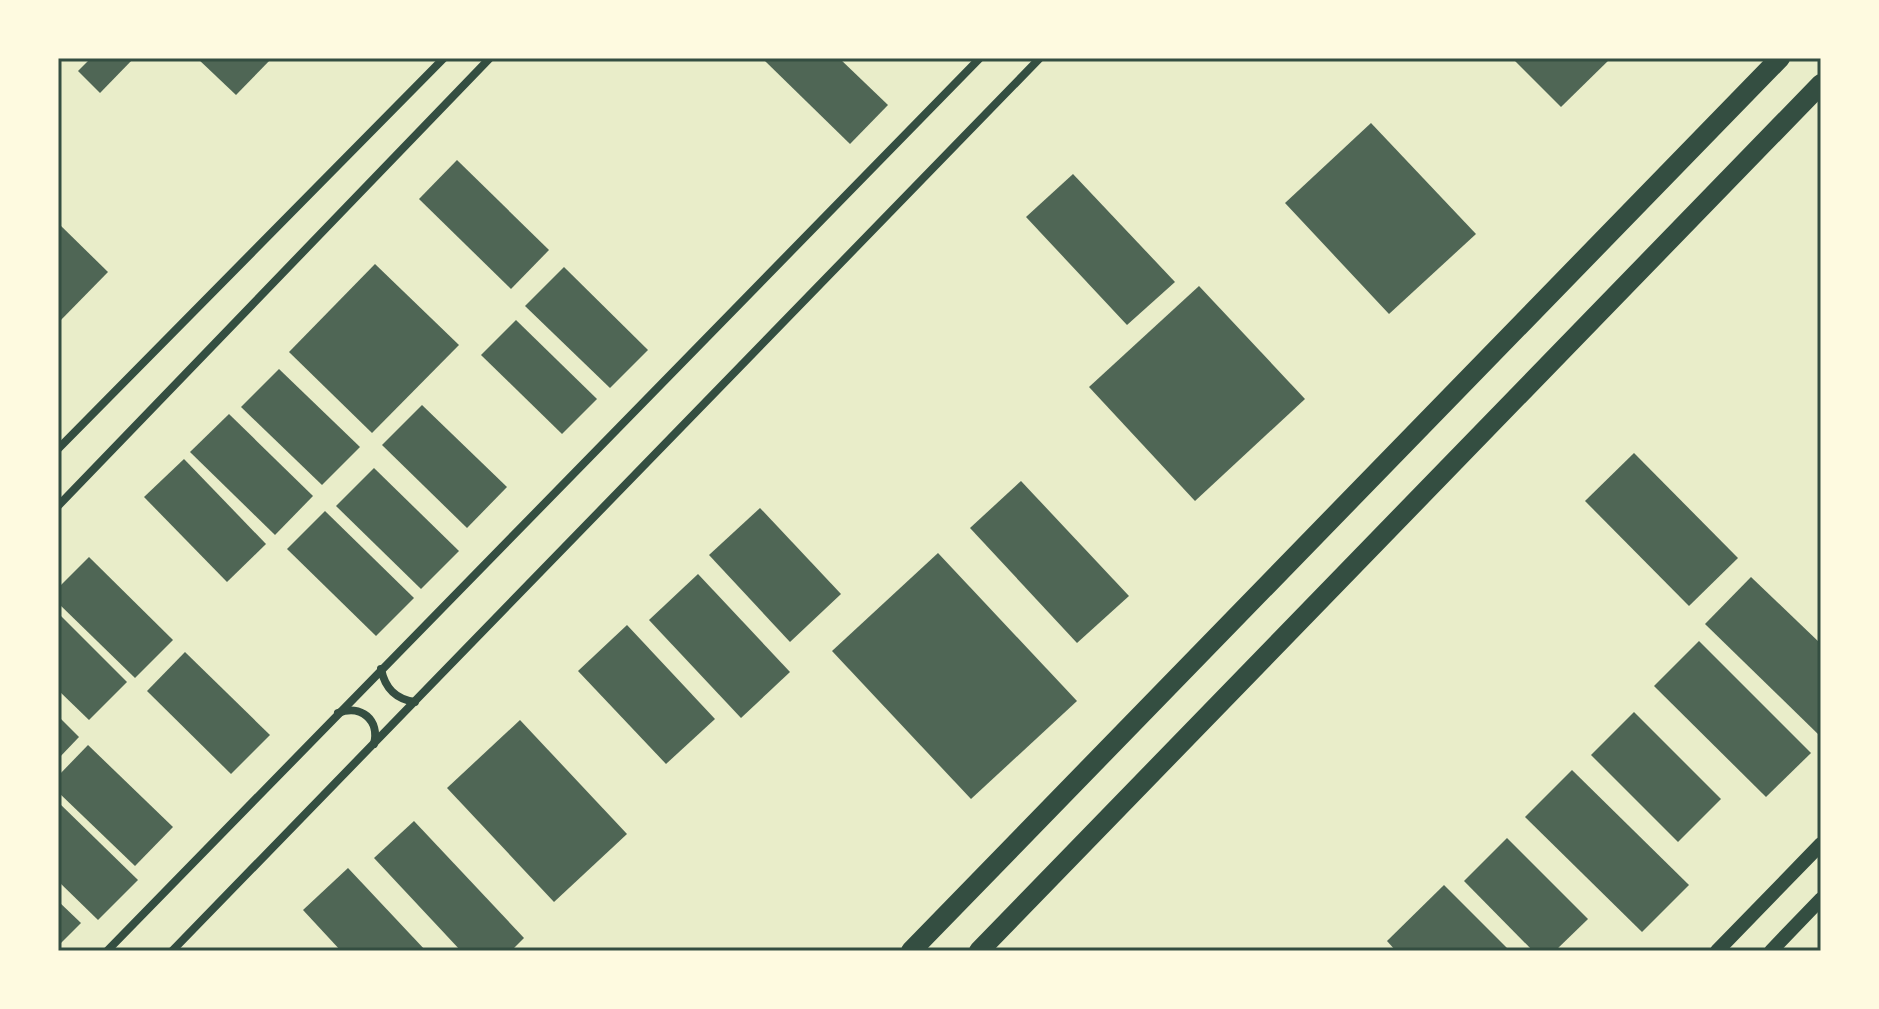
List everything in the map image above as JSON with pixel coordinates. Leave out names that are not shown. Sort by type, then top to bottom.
[{"type":"main road","points":[[911,951],[1780,58]]},
{"type":"main road","points":[[979,951],[1821,84]]},
{"type":"street","points":[[58,449],[444,58]]},
{"type":"street","points":[[58,506],[490,58]]},
{"type":"street","points":[[107,951],[980,58]]},
{"type":"street","points":[[172,951],[1040,58]]},
{"type":"street","points":[[381,669],[383,679],[395,695],[415,702]]},
{"type":"street","points":[[337,713],[352,710],[367,715],[375,728],[374,744]]},
{"type":"street","points":[[1717,951],[1821,844]]},
{"type":"street","points":[[1771,951],[1821,899]]},
{"type":"building","points":[[91,58],[134,58],[100,93],[78,71]]},
{"type":"building","points":[[197,58],[272,58],[236,95]]},
{"type":"building","points":[[768,58],[839,58],[888,105],[850,144],[765,61]]},
{"type":"building","points":[[1512,58],[1611,58],[1561,107]]},
{"type":"building","points":[[1371,123],[1476,234],[1389,314],[1285,203]]},
{"type":"building","points":[[457,160],[549,250],[511,289],[419,199]]},
{"type":"building","points":[[1073,174],[1175,282],[1127,325],[1026,217]]},
{"type":"building","points":[[58,223],[108,272],[58,323]]},
{"type":"building","points":[[375,264],[459,345],[372,433],[289,352]]},
{"type":"building","points":[[564,267],[648,350],[610,388],[525,306]]},
{"type":"building","points":[[1199,286],[1305,399],[1195,501],[1089,387]]},
{"type":"building","points":[[516,320],[597,399],[562,434],[481,355]]},
{"type":"building","points":[[279,369],[360,447],[322,485],[241,407]]},
{"type":"building","points":[[422,405],[507,487],[467,528],[382,445]]},
{"type":"building","points":[[229,414],[313,496],[275,535],[190,452]]},
{"type":"building","points":[[1634,453],[1738,558],[1689,606],[1585,501]]},
{"type":"building","points":[[184,459],[266,544],[227,582],[144,497]]},
{"type":"building","points":[[374,468],[459,551],[421,589],[336,506]]},
{"type":"building","points":[[1021,481],[1129,596],[1077,643],[970,528]]},
{"type":"building","points":[[760,508],[841,594],[790,642],[709,555]]},
{"type":"building","points":[[325,511],[414,598],[376,636],[287,549]]},
{"type":"building","points":[[938,553],[1077,701],[971,799],[832,651]]},
{"type":"building","points":[[89,557],[173,640],[135,678],[58,603],[58,588]]},
{"type":"building","points":[[698,574],[790,672],[741,718],[649,620]]},
{"type":"building","points":[[1751,577],[1821,644],[1821,737],[1705,624]]},
{"type":"building","points":[[58,613],[127,682],[89,720],[58,690]]},
{"type":"building","points":[[627,625],[715,719],[666,764],[578,671]]},
{"type":"building","points":[[1699,641],[1811,753],[1766,797],[1654,686]]},
{"type":"building","points":[[185,652],[270,735],[231,774],[147,691]]},
{"type":"building","points":[[1634,712],[1721,799],[1678,842],[1591,755]]},
{"type":"building","points":[[58,716],[79,737],[58,759]]},
{"type":"building","points":[[520,720],[627,834],[554,902],[447,788]]},
{"type":"building","points":[[88,745],[173,827],[135,866],[58,792],[58,776]]},
{"type":"building","points":[[1572,770],[1689,885],[1642,932],[1525,817]]},
{"type":"building","points":[[58,802],[138,880],[98,920],[58,881]]},
{"type":"building","points":[[414,821],[524,938],[511,951],[461,951],[374,858]]},
{"type":"building","points":[[1507,838],[1588,919],[1555,951],[1533,951],[1464,881]]},
{"type":"building","points":[[348,868],[426,951],[341,951],[303,910]]},
{"type":"building","points":[[1444,885],[1510,951],[1396,951],[1387,941]]},
{"type":"building","points":[[58,901],[81,923],[58,946]]}]
